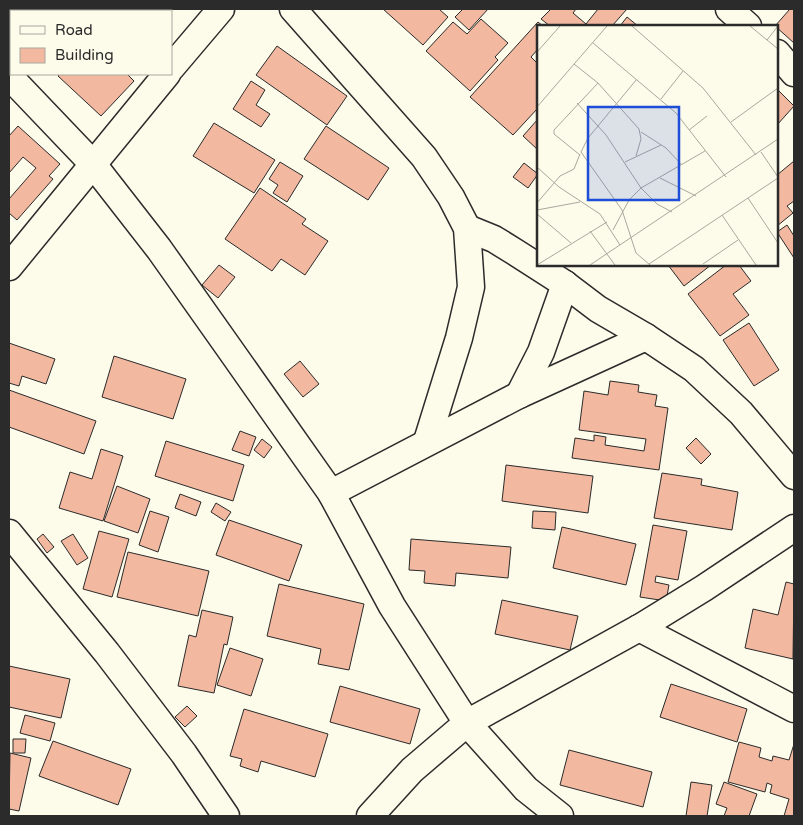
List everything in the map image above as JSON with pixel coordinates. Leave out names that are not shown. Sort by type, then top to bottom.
[{"type":"street","points":[[172,67],[221,9]]},
{"type":"street","points":[[293,9],[424,157],[451,197],[466,228],[471,287],[459,338],[427,442]]},
{"type":"street","points":[[729,9],[747,25]]},
{"type":"street","points":[[778,55],[794,73]]},
{"type":"street","points":[[9,266],[166,75]]},
{"type":"street","points":[[9,76],[92,163],[158,249],[331,492],[392,606],[467,723],[526,789],[560,816]]},
{"type":"street","points":[[466,228],[494,239],[565,284],[598,310],[646,337],[694,369],[741,413],[794,476]]},
{"type":"street","points":[[519,395],[542,352],[565,284]]},
{"type":"street","points":[[331,492],[519,395],[646,337]]},
{"type":"street","points":[[370,816],[412,770],[467,723],[639,628],[704,588],[794,528]]},
{"type":"street","points":[[9,533],[107,653],[184,754],[226,816]]},
{"type":"street","points":[[639,628],[794,709]]},
{"type":"building","points":[[383,9],[439,9],[448,17],[423,45]]},
{"type":"building","points":[[463,9],[488,9],[469,30],[455,17]]},
{"type":"building","points":[[551,9],[576,9],[573,13],[586,24],[598,9],[627,9],[613,25],[549,25],[541,19]]},
{"type":"building","points":[[790,9],[794,9],[794,43],[778,29],[778,25],[776,25]]},
{"type":"building","points":[[627,17],[637,25],[621,25]]},
{"type":"building","points":[[481,19],[508,43],[495,57],[498,60],[470,91],[426,51],[453,22],[467,34]]},
{"type":"building","points":[[538,22],[542,25],[537,25],[537,50],[531,57],[537,63],[537,109],[513,135],[470,97]]},
{"type":"building","points":[[277,46],[347,96],[327,125],[256,75]]},
{"type":"building","points":[[128,75],[134,81],[101,116],[58,76]]},
{"type":"building","points":[[251,81],[265,90],[256,105],[270,114],[261,127],[233,109]]},
{"type":"building","points":[[778,90],[794,106],[778,124]]},
{"type":"building","points":[[537,120],[537,149],[523,136]]},
{"type":"building","points":[[214,123],[275,160],[254,193],[193,156]]},
{"type":"building","points":[[18,126],[60,164],[49,176],[53,179],[17,220],[9,213],[9,199],[36,168],[23,157],[9,173],[9,136]]},
{"type":"building","points":[[326,126],[389,168],[368,200],[304,159]]},
{"type":"building","points":[[794,161],[794,201],[787,206],[793,213],[778,225],[778,174]]},
{"type":"building","points":[[280,162],[303,176],[287,202],[273,193],[278,185],[269,179]]},
{"type":"building","points":[[524,163],[537,173],[528,188],[513,177]]},
{"type":"building","points":[[260,188],[306,219],[302,224],[328,241],[305,275],[281,259],[272,271],[225,239]]},
{"type":"building","points":[[787,225],[794,236],[794,258],[778,234],[778,231]]},
{"type":"building","points":[[219,265],[235,277],[218,298],[202,285]]},
{"type":"building","points":[[669,266],[710,266],[684,286]]},
{"type":"building","points":[[725,266],[740,266],[751,281],[733,294],[749,315],[720,336],[688,294]]},
{"type":"building","points":[[749,323],[779,370],[754,386],[723,340]]},
{"type":"building","points":[[9,343],[55,359],[46,384],[22,376],[19,386],[9,383]]},
{"type":"building","points":[[114,356],[186,379],[173,419],[102,397]]},
{"type":"building","points":[[300,361],[319,384],[303,397],[284,374]]},
{"type":"building","points":[[610,381],[639,385],[638,392],[657,395],[655,406],[668,408],[659,470],[572,458],[575,438],[594,441],[594,435],[606,437],[605,445],[644,451],[646,439],[579,430],[584,391],[608,395]]},
{"type":"building","points":[[9,390],[96,421],[84,454],[9,427]]},
{"type":"building","points":[[240,431],[256,437],[249,456],[232,450]]},
{"type":"building","points":[[696,438],[711,454],[701,464],[686,448]]},
{"type":"building","points":[[262,439],[272,447],[264,458],[254,450]]},
{"type":"building","points":[[166,441],[244,465],[233,501],[155,476]]},
{"type":"building","points":[[101,449],[123,456],[103,521],[59,508],[70,472],[92,479]]},
{"type":"building","points":[[506,465],[593,476],[588,513],[502,501]]},
{"type":"building","points":[[662,473],[702,479],[701,485],[738,492],[732,530],[654,518]]},
{"type":"building","points":[[117,486],[150,499],[138,533],[104,521]]},
{"type":"building","points":[[180,494],[201,502],[196,516],[175,508]]},
{"type":"building","points":[[216,503],[231,512],[225,521],[211,512]]},
{"type":"building","points":[[150,511],[169,517],[158,552],[139,545]]},
{"type":"building","points":[[533,511],[556,512],[555,530],[532,528]]},
{"type":"building","points":[[229,520],[302,545],[289,581],[216,555]]},
{"type":"building","points":[[653,525],[687,531],[678,580],[656,576],[655,582],[669,585],[666,601],[640,597]]},
{"type":"building","points":[[562,527],[636,544],[626,585],[553,568]]},
{"type":"building","points":[[99,531],[129,539],[112,597],[83,589]]},
{"type":"building","points":[[43,534],[54,547],[47,553],[37,539]]},
{"type":"building","points":[[73,534],[88,558],[77,565],[61,541]]},
{"type":"building","points":[[411,539],[511,547],[508,578],[456,573],[455,586],[424,583],[425,571],[409,570]]},
{"type":"building","points":[[128,552],[209,571],[198,616],[117,597]]},
{"type":"building","points":[[786,582],[794,584],[793,659],[745,648],[753,609],[778,615]]},
{"type":"building","points":[[279,584],[364,604],[349,670],[318,664],[321,649],[267,636]]},
{"type":"building","points":[[502,600],[578,616],[570,650],[495,634]]},
{"type":"building","points":[[202,610],[233,617],[227,645],[224,644],[214,693],[178,686],[189,635],[196,637]]},
{"type":"building","points":[[230,648],[263,659],[251,696],[217,685]]},
{"type":"building","points":[[9,666],[70,679],[61,718],[9,707]]},
{"type":"building","points":[[671,684],[747,709],[737,742],[660,717]]},
{"type":"building","points":[[340,686],[420,709],[410,744],[330,722]]},
{"type":"building","points":[[187,706],[197,716],[185,727],[175,717]]},
{"type":"building","points":[[244,709],[328,734],[315,777],[261,761],[258,772],[240,766],[242,759],[230,756]]},
{"type":"building","points":[[25,715],[55,723],[50,741],[20,733]]},
{"type":"building","points":[[13,739],[26,739],[25,753],[13,753]]},
{"type":"building","points":[[53,741],[131,769],[118,805],[39,776]]},
{"type":"building","points":[[739,742],[761,748],[759,757],[772,761],[773,756],[789,760],[794,744],[794,816],[784,816],[789,799],[770,793],[772,785],[767,783],[765,792],[728,782]]},
{"type":"building","points":[[569,750],[652,772],[643,807],[560,785]]},
{"type":"building","points":[[10,753],[31,758],[19,811],[9,809]]},
{"type":"building","points":[[691,782],[712,785],[707,816],[686,816]]},
{"type":"building","points":[[724,782],[757,794],[749,816],[724,816],[727,808],[716,804]]}]
